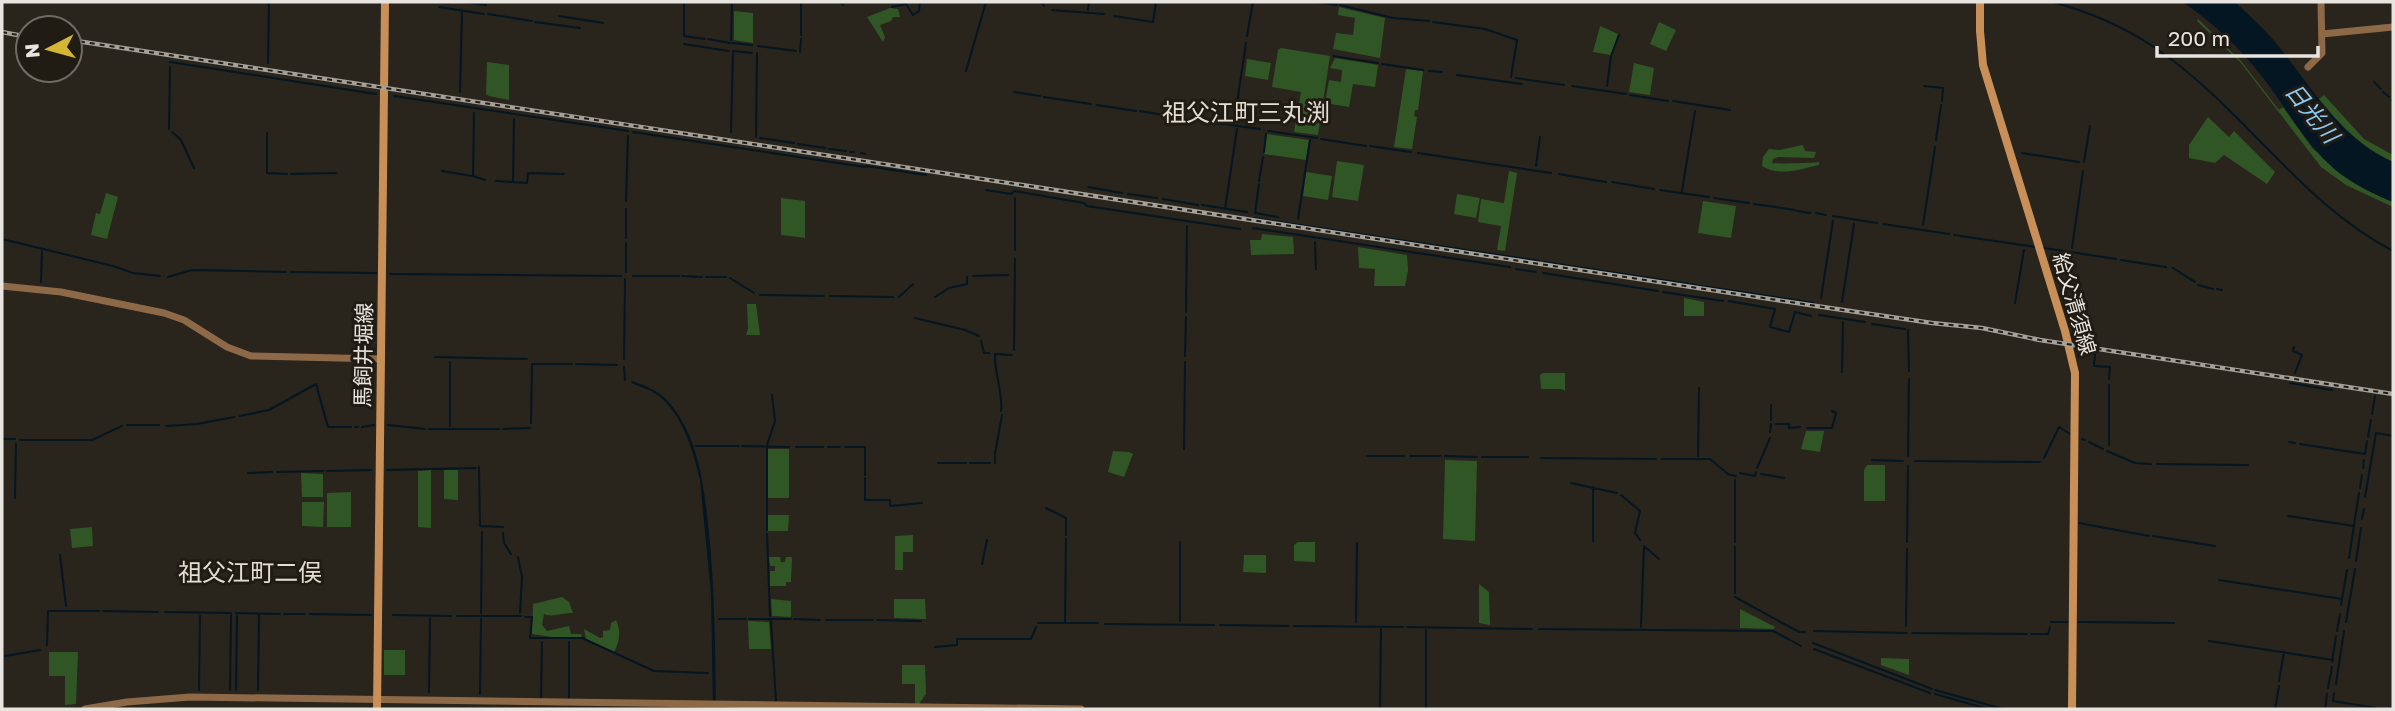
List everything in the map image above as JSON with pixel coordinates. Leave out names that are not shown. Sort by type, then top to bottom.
[{"type":"main road","name":"馬飼井堀線","points":[[377,704],[385,2]]},
{"type":"main road","name":"給父清須線","points":[[1980,2],[1983,65],[2065,331],[2075,373],[2072,709]]},
{"type":"street","points":[[2308,67],[2321,56],[2321,2]]},
{"type":"street","points":[[2322,34],[2393,26]]},
{"type":"street","points":[[2,286],[61,292],[164,313],[184,320],[227,347],[251,356],[381,359]]},
{"type":"street","points":[[85,709],[127,702],[190,697],[377,704],[1081,709]]},
{"type":"green space","points":[[1339,7],[1385,18],[1380,58],[1333,49],[1336,33],[1353,35],[1355,18],[1338,15]]},
{"type":"green space","points":[[890,8],[898,9],[900,17],[893,17],[891,21],[880,25],[885,37],[883,42],[867,17]]},
{"type":"green space","points":[[734,11],[753,13],[753,43],[734,40]]},
{"type":"green space","points":[[2198,19],[2241,61],[2279,110],[2283,107],[2313,149],[2381,197],[2393,202],[2393,207],[2346,185],[2321,167],[2241,63],[2197,21]]},
{"type":"green space","points":[[1659,22],[1676,30],[1666,51],[1650,44]]},
{"type":"green space","points":[[1600,26],[1618,34],[1611,55],[1593,52]]},
{"type":"green space","points":[[1281,48],[1330,56],[1318,135],[1294,132],[1301,92],[1272,87],[1278,50]]},
{"type":"green space","points":[[1335,58],[1378,65],[1375,87],[1353,84],[1349,107],[1325,103],[1329,80],[1341,82],[1342,70],[1330,68]]},
{"type":"green space","points":[[1247,59],[1271,63],[1268,80],[1245,76]]},
{"type":"green space","points":[[487,62],[509,65],[509,100],[486,94]]},
{"type":"green space","points":[[1634,63],[1654,68],[1650,95],[1629,92]]},
{"type":"green space","points":[[1406,69],[1423,71],[1418,110],[1415,110],[1414,116],[1417,117],[1412,149],[1394,147]]},
{"type":"green space","points":[[2324,95],[2364,139],[2393,155],[2393,162],[2361,143],[2344,127],[2319,99]]},
{"type":"green space","points":[[2208,117],[2229,137],[2234,131],[2275,172],[2267,184],[2224,155],[2215,163],[2189,158],[2189,145]]},
{"type":"green space","points":[[1267,134],[1309,140],[1306,160],[1264,154]]},
{"type":"green space","points":[[1803,145],[1805,151],[1816,152],[1814,158],[1778,157],[1773,159],[1772,163],[1819,162],[1819,165],[1783,172],[1762,166],[1763,157],[1769,149],[1779,150]]},
{"type":"green space","points":[[1337,161],[1364,165],[1358,201],[1332,197]]},
{"type":"green space","points":[[1509,171],[1517,173],[1505,251],[1497,250],[1501,226],[1478,222],[1481,199],[1504,203]]},
{"type":"green space","points":[[1306,172],[1332,176],[1328,200],[1303,196]]},
{"type":"green space","points":[[106,193],[118,197],[107,239],[91,235],[96,213],[100,214]]},
{"type":"green space","points":[[1457,194],[1480,198],[1476,218],[1454,214]]},
{"type":"green space","points":[[781,198],[805,201],[805,238],[781,235]]},
{"type":"green space","points":[[1703,201],[1736,206],[1731,238],[1698,233]]},
{"type":"green space","points":[[1262,234],[1293,237],[1294,254],[1251,255],[1250,240],[1261,240]]},
{"type":"green space","points":[[1358,247],[1407,255],[1405,286],[1374,286],[1375,269],[1359,268]]},
{"type":"green space","points":[[1684,298],[1704,302],[1704,316],[1684,316]]},
{"type":"green space","points":[[747,304],[756,304],[760,335],[746,335]]},
{"type":"green space","points":[[1565,373],[1565,391],[1541,389],[1540,375]]},
{"type":"green space","points":[[1806,431],[1824,431],[1820,452],[1801,449]]},
{"type":"green space","points":[[768,449],[789,449],[789,498],[768,498]]},
{"type":"green space","points":[[1113,451],[1133,454],[1124,477],[1108,472]]},
{"type":"green space","points":[[1445,460],[1477,461],[1475,541],[1443,539]]},
{"type":"green space","points":[[1867,465],[1885,465],[1885,501],[1864,501],[1864,470]]},
{"type":"green space","points":[[431,470],[431,528],[418,527],[418,471]]},
{"type":"green space","points":[[444,470],[458,470],[458,500],[444,499]]},
{"type":"green space","points":[[301,473],[323,474],[323,497],[302,497]]},
{"type":"green space","points":[[351,492],[351,527],[327,527],[327,493]]},
{"type":"green space","points":[[302,502],[324,502],[323,527],[302,526]]},
{"type":"green space","points":[[768,515],[789,515],[788,531],[768,531]]},
{"type":"green space","points":[[92,527],[93,546],[72,548],[70,529]]},
{"type":"green space","points":[[913,535],[913,552],[903,552],[903,570],[895,570],[895,536]]},
{"type":"green space","points":[[1298,542],[1315,542],[1315,562],[1294,561],[1294,545]]},
{"type":"green space","points":[[1244,555],[1266,555],[1266,573],[1243,572]]},
{"type":"green space","points":[[769,557],[780,557],[781,562],[785,562],[786,557],[792,557],[791,582],[786,582],[786,586],[770,586],[770,571],[775,571],[775,566],[770,566]]},
{"type":"green space","points":[[1479,584],[1489,592],[1490,625],[1479,623]]},
{"type":"green space","points":[[562,597],[569,602],[573,613],[544,614],[542,625],[547,631],[569,626],[571,634],[581,634],[582,637],[565,639],[532,634],[533,604]]},
{"type":"green space","points":[[771,599],[791,601],[791,617],[772,616]]},
{"type":"green space","points":[[894,599],[925,599],[926,619],[894,618]]},
{"type":"green space","points":[[1740,609],[1775,627],[1774,629],[1740,628]]},
{"type":"green space","points":[[616,620],[619,636],[614,652],[586,639],[584,629],[600,638],[603,637],[603,631],[610,630],[611,623]]},
{"type":"green space","points":[[748,621],[769,622],[771,649],[749,649]]},
{"type":"green space","points":[[384,650],[405,650],[405,675],[384,675]]},
{"type":"green space","points":[[49,652],[78,652],[76,704],[65,705],[65,676],[49,676]]},
{"type":"green space","points":[[1881,658],[1909,659],[1909,675],[1881,665]]},
{"type":"green space","points":[[902,665],[925,665],[926,694],[919,704],[915,704],[915,684],[902,684]]},
{"type":"water","name":"日光川","points":[[2182,2],[2235,2],[2253,19],[2275,42],[2343,127],[2374,152],[2393,162],[2393,202],[2359,186],[2329,164],[2246,57],[2216,27]]},
{"type":"water","points":[[632,381],[649,387],[668,401],[681,420],[695,450],[705,499],[711,555],[716,709],[713,709],[711,594],[697,468],[684,430],[670,407],[651,391],[631,383]]},
{"type":"waterway","points":[[268,63],[269,2]]},
{"type":"waterway","points":[[463,2],[486,5]]},
{"type":"waterway","points":[[684,2],[684,36],[705,39]]},
{"type":"waterway","points":[[731,40],[732,2]]},
{"type":"waterway","points":[[801,2],[801,35]]},
{"type":"waterway","points":[[892,7],[906,4],[913,15],[919,11],[920,2]]},
{"type":"waterway","points":[[966,71],[986,2]]},
{"type":"waterway","points":[[1041,2],[1044,6]]},
{"type":"waterway","points":[[1088,10],[1089,2]]},
{"type":"waterway","points":[[1114,16],[1153,22],[1156,2]]},
{"type":"waterway","points":[[1247,36],[1253,2]]},
{"type":"waterway","points":[[1317,2],[1337,5]]},
{"type":"waterway","points":[[2052,2],[2105,20],[2154,47],[2215,97],[2328,206],[2393,251]]},
{"type":"waterway","points":[[1340,5],[1393,18],[1429,21]]},
{"type":"waterway","points":[[439,7],[484,14]]},
{"type":"waterway","points":[[460,92],[462,10]]},
{"type":"waterway","points":[[1052,10],[1104,14]]},
{"type":"waterway","points":[[488,14],[532,21]]},
{"type":"waterway","points":[[559,16],[603,23]]},
{"type":"waterway","points":[[535,22],[580,28]]},
{"type":"waterway","points":[[1433,22],[1485,29],[1517,40],[1511,77]]},
{"type":"waterway","points":[[1607,86],[1611,56],[1619,35]]},
{"type":"waterway","points":[[708,39],[730,43]]},
{"type":"waterway","points":[[800,52],[801,39]]},
{"type":"waterway","points":[[732,43],[752,45]]},
{"type":"waterway","points":[[1234,123],[1246,43]]},
{"type":"waterway","points":[[684,44],[729,51]]},
{"type":"waterway","points":[[758,46],[796,51]]},
{"type":"waterway","points":[[731,132],[733,51],[752,53]]},
{"type":"waterway","points":[[756,137],[757,53]]},
{"type":"waterway","points":[[1333,56],[1378,63]]},
{"type":"waterway","points":[[170,62],[376,94]]},
{"type":"waterway","points":[[1382,64],[1423,70]]},
{"type":"waterway","points":[[169,129],[170,67]]},
{"type":"waterway","points":[[1429,71],[1442,72]]},
{"type":"waterway","points":[[1457,75],[1522,84]]},
{"type":"waterway","points":[[1516,78],[1564,85]]},
{"type":"waterway","points":[[2374,82],[2381,89]]},
{"type":"waterway","points":[[1572,86],[1626,94]]},
{"type":"waterway","points":[[1924,86],[1943,88],[1942,101]]},
{"type":"waterway","points":[[1014,92],[1040,96]]},
{"type":"waterway","points":[[2383,92],[2389,97]]},
{"type":"waterway","points":[[1630,95],[1668,101]]},
{"type":"waterway","points":[[394,96],[628,131]]},
{"type":"waterway","points":[[1044,97],[1091,104]]},
{"type":"waterway","points":[[1673,101],[1730,110]]},
{"type":"waterway","points":[[1097,105],[1136,111]]},
{"type":"waterway","points":[[1936,140],[1941,105]]},
{"type":"waterway","points":[[1140,111],[1170,116]]},
{"type":"waterway","points":[[1682,191],[1695,111]]},
{"type":"waterway","points":[[474,113],[473,176],[485,180]]},
{"type":"waterway","points":[[1174,117],[1211,122]]},
{"type":"waterway","points":[[514,119],[513,182],[527,183],[528,173],[564,174]]},
{"type":"waterway","points":[[1215,123],[1260,129]]},
{"type":"waterway","points":[[2084,162],[2090,126]]},
{"type":"waterway","points":[[1225,209],[1237,129]]},
{"type":"waterway","points":[[1268,131],[1317,138]]},
{"type":"waterway","points":[[172,132],[181,140],[194,168]]},
{"type":"waterway","points":[[633,132],[865,167]]},
{"type":"waterway","points":[[267,133],[267,173],[287,174]]},
{"type":"waterway","points":[[1264,152],[1266,134]]},
{"type":"waterway","points":[[626,201],[628,136]]},
{"type":"waterway","points":[[1536,166],[1540,137]]},
{"type":"waterway","points":[[760,138],[794,143]]},
{"type":"waterway","points":[[1321,139],[1366,146]]},
{"type":"waterway","points":[[1298,219],[1310,140]]},
{"type":"waterway","points":[[798,144],[825,148]]},
{"type":"waterway","points":[[1370,146],[1411,152]]},
{"type":"waterway","points":[[1923,225],[1935,147]]},
{"type":"waterway","points":[[829,149],[846,151]]},
{"type":"waterway","points":[[861,153],[865,154]]},
{"type":"waterway","points":[[1418,153],[1551,173]]},
{"type":"waterway","points":[[2022,153],[2079,162]]},
{"type":"waterway","points":[[1259,181],[1263,157]]},
{"type":"waterway","points":[[866,166],[926,175]]},
{"type":"waterway","points":[[442,171],[472,176]]},
{"type":"waterway","points":[[2072,248],[2083,171]]},
{"type":"waterway","points":[[291,174],[336,173]]},
{"type":"waterway","points":[[1559,174],[1606,182]]},
{"type":"waterway","points":[[496,181],[513,182]]},
{"type":"waterway","points":[[1612,182],[1654,189]]},
{"type":"waterway","points":[[1259,184],[1255,213],[1278,217]]},
{"type":"waterway","points":[[1088,187],[1122,193]]},
{"type":"waterway","points":[[986,190],[1011,194],[1014,191],[1084,203],[1087,206],[1240,229]]},
{"type":"waterway","points":[[1660,190],[1709,197]]},
{"type":"waterway","points":[[1128,194],[1157,198]]},
{"type":"waterway","points":[[1015,198],[1015,250]]},
{"type":"waterway","points":[[1714,198],[1749,203]]},
{"type":"waterway","points":[[1163,199],[1198,205]]},
{"type":"waterway","points":[[1754,204],[1795,210]]},
{"type":"waterway","points":[[1202,205],[1247,212]]},
{"type":"waterway","points":[[626,209],[626,238]]},
{"type":"waterway","points":[[1797,211],[1810,213]]},
{"type":"waterway","points":[[1816,213],[1826,215]]},
{"type":"waterway","points":[[1833,216],[1877,223]]},
{"type":"waterway","points":[[1254,218],[1539,261]]},
{"type":"waterway","points":[[1821,298],[1833,221]]},
{"type":"waterway","points":[[1842,302],[1854,224]]},
{"type":"waterway","points":[[1883,224],[1949,234]]},
{"type":"waterway","points":[[1186,312],[1187,226]]},
{"type":"waterway","points":[[1253,228],[1510,267]]},
{"type":"waterway","points":[[1954,235],[2035,247]]},
{"type":"waterway","points":[[2,239],[133,273],[160,276]]},
{"type":"waterway","points":[[1315,242],[1316,269]]},
{"type":"waterway","points":[[626,243],[626,272]]},
{"type":"waterway","points":[[2044,248],[2116,259]]},
{"type":"waterway","points":[[2015,303],[2024,250]]},
{"type":"waterway","points":[[41,282],[42,251]]},
{"type":"waterway","points":[[1014,350],[1015,259]]},
{"type":"waterway","points":[[2121,260],[2166,267]]},
{"type":"waterway","points":[[1544,262],[1814,303]]},
{"type":"waterway","points":[[2173,268],[2195,282]]},
{"type":"waterway","points":[[1516,269],[1536,272]]},
{"type":"waterway","points":[[168,277],[192,270],[286,272]]},
{"type":"waterway","points":[[291,272],[376,273]]},
{"type":"waterway","points":[[1543,273],[1658,291]]},
{"type":"waterway","points":[[390,274],[621,276]]},
{"type":"waterway","points":[[973,276],[1008,275]]},
{"type":"waterway","points":[[633,276],[679,276]]},
{"type":"waterway","points":[[682,276],[702,277]]},
{"type":"waterway","points":[[706,277],[726,277]]},
{"type":"waterway","points":[[935,297],[949,288],[967,284],[967,277]]},
{"type":"waterway","points":[[730,278],[754,293]]},
{"type":"waterway","points":[[624,359],[625,279]]},
{"type":"waterway","points":[[899,297],[913,284]]},
{"type":"waterway","points":[[2198,285],[2213,289]]},
{"type":"waterway","points":[[2217,289],[2222,290]]},
{"type":"waterway","points":[[1663,292],[1723,301]]},
{"type":"waterway","points":[[760,295],[824,296]]},
{"type":"waterway","points":[[830,296],[893,297]]},
{"type":"waterway","points":[[1729,301],[1775,309],[1770,327],[1789,332],[1795,312],[1811,316]]},
{"type":"waterway","points":[[1819,315],[1865,322]]},
{"type":"waterway","points":[[1185,356],[1186,317]]},
{"type":"waterway","points":[[915,318],[979,336]]},
{"type":"waterway","points":[[1842,372],[1843,322]]},
{"type":"waterway","points":[[1872,324],[1905,329]]},
{"type":"waterway","points":[[1908,330],[1909,371]]},
{"type":"waterway","points":[[981,341],[984,353],[989,353]]},
{"type":"waterway","points":[[2294,347],[2293,351],[2302,355],[2295,373]]},
{"type":"waterway","points":[[1001,411],[995,354],[1012,355]]},
{"type":"waterway","points":[[2095,354],[2094,366],[2110,367],[2109,379]]},
{"type":"waterway","points":[[435,357],[527,359]]},
{"type":"waterway","points":[[450,362],[450,426]]},
{"type":"waterway","points":[[1184,449],[1185,362]]},
{"type":"waterway","points":[[531,423],[532,364],[572,364]]},
{"type":"waterway","points":[[576,364],[617,365]]},
{"type":"waterway","points":[[624,367],[625,380]]},
{"type":"waterway","points":[[1908,456],[1909,379]]},
{"type":"waterway","points":[[2290,383],[2332,390]]},
{"type":"waterway","points":[[240,416],[269,410],[316,384],[328,427],[351,427]]},
{"type":"waterway","points":[[2109,385],[2109,445]]},
{"type":"waterway","points":[[1698,456],[1699,388]]},
{"type":"waterway","points":[[767,530],[767,445],[775,421],[772,395]]},
{"type":"waterway","points":[[2372,414],[2375,396]]},
{"type":"waterway","points":[[1771,405],[1771,420]]},
{"type":"waterway","points":[[1807,428],[1832,428],[1836,413],[1832,411]]},
{"type":"waterway","points":[[995,454],[1002,415]]},
{"type":"waterway","points":[[166,426],[234,417]]},
{"type":"waterway","points":[[2368,437],[2371,420]]},
{"type":"waterway","points":[[1770,432],[1771,424]]},
{"type":"waterway","points":[[1776,424],[1789,424],[1789,428],[1800,427]]},
{"type":"waterway","points":[[127,425],[159,425]]},
{"type":"waterway","points":[[362,427],[374,425]]},
{"type":"waterway","points":[[388,425],[425,429]]},
{"type":"waterway","points":[[20,440],[92,440],[122,426]]},
{"type":"waterway","points":[[2044,458],[2059,427],[2070,434]]},
{"type":"waterway","points":[[503,429],[530,428]]},
{"type":"waterway","points":[[429,429],[499,429]]},
{"type":"waterway","points":[[2365,497],[2376,433],[2393,436]]},
{"type":"waterway","points":[[1757,468],[1770,438]]},
{"type":"waterway","points":[[2,439],[15,439]]},
{"type":"waterway","points":[[2365,454],[2367,441]]},
{"type":"waterway","points":[[2089,442],[2103,449]]},
{"type":"waterway","points":[[2289,442],[2295,443]]},
{"type":"waterway","points":[[15,498],[16,444]]},
{"type":"waterway","points":[[2300,444],[2365,454]]},
{"type":"waterway","points":[[696,446],[739,446]]},
{"type":"waterway","points":[[742,446],[789,447]]},
{"type":"waterway","points":[[796,447],[823,447]]},
{"type":"waterway","points":[[828,447],[840,447]]},
{"type":"waterway","points":[[845,447],[865,447],[865,475]]},
{"type":"waterway","points":[[2107,451],[2135,463],[2151,464]]},
{"type":"waterway","points":[[995,456],[995,463]]},
{"type":"waterway","points":[[1367,456],[1404,456]]},
{"type":"waterway","points":[[1410,456],[1441,456]]},
{"type":"waterway","points":[[1445,456],[1477,457]]},
{"type":"waterway","points":[[1482,457],[1528,457]]},
{"type":"waterway","points":[[1541,458],[1656,459]]},
{"type":"waterway","points":[[1662,459],[1710,459],[1728,474],[1736,476]]},
{"type":"waterway","points":[[1872,460],[1903,461]]},
{"type":"waterway","points":[[2363,468],[2364,460]]},
{"type":"waterway","points":[[1915,461],[2040,462]]},
{"type":"waterway","points":[[938,463],[966,463]]},
{"type":"waterway","points":[[970,463],[990,463]]},
{"type":"waterway","points":[[2157,464],[2248,465]]},
{"type":"waterway","points":[[1907,542],[1908,466]]},
{"type":"waterway","points":[[479,467],[480,526],[503,527]]},
{"type":"waterway","points":[[432,469],[476,468]]},
{"type":"waterway","points":[[387,470],[430,469]]},
{"type":"waterway","points":[[327,471],[371,470]]},
{"type":"waterway","points":[[277,472],[323,471]]},
{"type":"waterway","points":[[248,473],[272,472]]},
{"type":"waterway","points":[[1740,473],[1755,476],[1756,472]]},
{"type":"waterway","points":[[1761,474],[1784,478]]},
{"type":"waterway","points":[[2360,488],[2362,475]]},
{"type":"waterway","points":[[865,478],[865,500],[890,500],[890,506],[922,503]]},
{"type":"waterway","points":[[1735,480],[1735,542]]},
{"type":"waterway","points":[[1571,483],[1617,493]]},
{"type":"waterway","points":[[1593,487],[1593,541]]},
{"type":"waterway","points":[[2349,558],[2359,493]]},
{"type":"waterway","points":[[1621,495],[1640,511],[1635,533],[1640,540]]},
{"type":"waterway","points":[[1046,508],[1066,518],[1066,535]]},
{"type":"waterway","points":[[2362,519],[2364,509]]},
{"type":"waterway","points":[[2288,516],[2354,526]]},
{"type":"waterway","points":[[2079,523],[2149,536]]},
{"type":"waterway","points":[[2356,561],[2361,528]]},
{"type":"waterway","points":[[481,613],[482,532]]},
{"type":"waterway","points":[[503,533],[504,543],[511,554]]},
{"type":"waterway","points":[[767,534],[770,616]]},
{"type":"waterway","points":[[2153,536],[2215,546]]},
{"type":"waterway","points":[[1065,623],[1066,539]]},
{"type":"waterway","points":[[982,564],[987,540]]},
{"type":"waterway","points":[[1180,542],[1180,621]]},
{"type":"waterway","points":[[1356,622],[1357,543]]},
{"type":"waterway","points":[[1644,546],[1659,559]]},
{"type":"waterway","points":[[1641,627],[1644,546]]},
{"type":"waterway","points":[[1735,547],[1735,593]]},
{"type":"waterway","points":[[1906,626],[1907,549]]},
{"type":"waterway","points":[[60,555],[66,606]]},
{"type":"waterway","points":[[518,557],[522,577],[520,613]]},
{"type":"waterway","points":[[2346,622],[2355,569]]},
{"type":"waterway","points":[[2341,605],[2347,570]]},
{"type":"waterway","points":[[2219,580],[2342,599]]},
{"type":"waterway","points":[[1735,597],[1799,632],[1805,632]]},
{"type":"waterway","points":[[47,645],[48,611],[99,611]]},
{"type":"waterway","points":[[103,611],[158,612]]},
{"type":"waterway","points":[[165,612],[231,613]]},
{"type":"waterway","points":[[236,613],[280,614]]},
{"type":"waterway","points":[[258,690],[259,614]]},
{"type":"waterway","points":[[284,614],[305,614]]},
{"type":"waterway","points":[[310,614],[371,615]]},
{"type":"waterway","points":[[2337,631],[2340,614]]},
{"type":"waterway","points":[[230,690],[231,615]]},
{"type":"waterway","points":[[236,690],[237,615]]},
{"type":"waterway","points":[[393,615],[451,616]]},
{"type":"waterway","points":[[199,690],[200,616]]},
{"type":"waterway","points":[[457,616],[521,616]]},
{"type":"waterway","points":[[525,617],[532,617],[530,638],[582,638],[654,671],[708,673]]},
{"type":"waterway","points":[[429,692],[430,618]]},
{"type":"waterway","points":[[480,694],[481,619]]},
{"type":"waterway","points":[[719,619],[746,619]]},
{"type":"waterway","points":[[749,619],[791,619]]},
{"type":"waterway","points":[[794,619],[820,620]]},
{"type":"waterway","points":[[826,620],[873,620]]},
{"type":"waterway","points":[[877,620],[921,621]]},
{"type":"waterway","points":[[771,621],[776,701]]},
{"type":"waterway","points":[[2051,622],[2068,622]]},
{"type":"waterway","points":[[2078,622],[2085,622]]},
{"type":"waterway","points":[[2087,622],[2174,623]]},
{"type":"waterway","points":[[1038,623],[1098,623]]},
{"type":"waterway","points":[[1105,624],[1214,625]]},
{"type":"waterway","points":[[1220,625],[1289,626]]},
{"type":"waterway","points":[[1294,626],[1403,627]]},
{"type":"waterway","points":[[935,647],[957,645],[957,639],[1031,639],[1036,627]]},
{"type":"waterway","points":[[1407,627],[1532,629]]},
{"type":"waterway","points":[[2031,634],[2048,634],[2050,627]]},
{"type":"waterway","points":[[1380,709],[1381,629]]},
{"type":"waterway","points":[[1539,629],[1773,631],[1790,640]]},
{"type":"waterway","points":[[1426,630],[1426,709]]},
{"type":"waterway","points":[[1814,631],[1907,633]]},
{"type":"waterway","points":[[2336,684],[2344,631]]},
{"type":"waterway","points":[[1912,633],[2027,634]]},
{"type":"waterway","points":[[2332,662],[2336,636]]},
{"type":"waterway","points":[[1792,641],[1801,646]]},
{"type":"waterway","points":[[2209,641],[2333,660]]},
{"type":"waterway","points":[[541,699],[542,642]]},
{"type":"waterway","points":[[569,642],[569,699]]},
{"type":"waterway","points":[[1813,643],[1932,689]]},
{"type":"waterway","points":[[1814,649],[1930,693]]},
{"type":"waterway","points":[[5,656],[40,650]]},
{"type":"waterway","points":[[2279,681],[2284,652]]},
{"type":"waterway","points":[[2328,688],[2332,667]]},
{"type":"waterway","points":[[2275,709],[2279,686]]},
{"type":"waterway","points":[[1935,690],[2003,709]]},
{"type":"waterway","points":[[2334,693],[2333,701],[2376,708]]},
{"type":"waterway","points":[[1935,694],[1988,709]]},
{"type":"waterway","points":[[2325,709],[2327,694]]},
{"type":"waterway","points":[[719,708],[788,709]]},
{"type":"railway","points":[[2,32],[14,34]]},
{"type":"railway","points":[[84,42],[1816,306],[1982,328],[2040,340],[2393,394]]},
{"type":"district","name":"祖父江町三丸渕","points":[[1246,113]]},
{"type":"district","name":"祖父江町二俣","points":[[250,573]]}]
